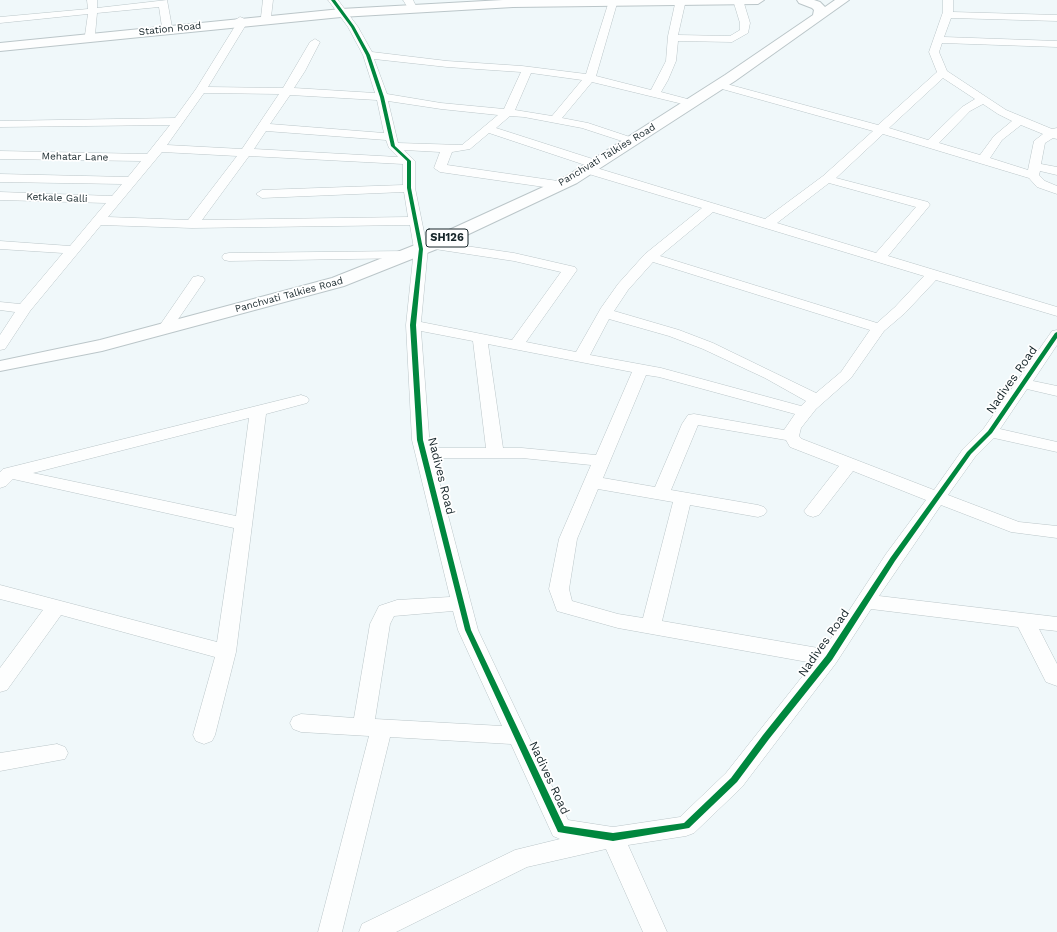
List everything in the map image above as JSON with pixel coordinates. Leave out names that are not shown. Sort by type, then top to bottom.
[{"type":"main road","points":[[340,11],[409,3],[534,0]]},
{"type":"main road","points":[[340,11],[513,3],[758,0]]},
{"type":"main road","points":[[803,0],[816,5],[820,9],[819,17]]},
{"type":"main road","name":"Panchvati Talkies Road","points":[[1,368],[102,345],[338,282],[420,250],[558,185],[591,167],[720,85],[843,0]]},
{"type":"main road","name":"Station Road","points":[[0,44],[340,11]]},
{"type":"main road","name":"Station Road","points":[[0,47],[340,11]]},
{"type":"street","points":[[90,35],[93,10],[92,0]]},
{"type":"street","points":[[266,17],[268,0]]},
{"type":"street","points":[[332,0],[353,27],[368,55],[382,97],[392,141],[409,161]]},
{"type":"street","points":[[654,94],[663,80],[670,61],[673,38],[682,0]]},
{"type":"street","points":[[673,38],[732,39],[745,30],[746,23],[738,0]]},
{"type":"street","points":[[948,0],[946,14],[934,52],[942,73],[982,100],[1019,121],[1055,134]]},
{"type":"street","points":[[555,120],[590,78],[614,1]]},
{"type":"street","points":[[0,20],[31,12],[93,10],[163,2],[167,27]]},
{"type":"street","points":[[946,14],[1057,18]]},
{"type":"street","points":[[0,346],[24,309],[158,148],[201,90],[241,21]]},
{"type":"street","points":[[938,40],[1057,44]]},
{"type":"street","points":[[192,224],[246,152],[261,127],[300,71],[315,42]]},
{"type":"street","points":[[368,55],[448,64],[527,70],[590,78],[691,103]]},
{"type":"street","points":[[261,127],[392,141],[447,149],[466,148],[508,112],[527,70]]},
{"type":"street","points":[[767,224],[827,180],[942,73]]},
{"type":"street","points":[[720,85],[983,159],[1035,170],[1057,171]]},
{"type":"street","points":[[201,90],[286,91],[382,97],[441,106],[508,112],[555,120],[584,125],[632,140]]},
{"type":"street","points":[[930,144],[966,110],[982,100]]},
{"type":"street","points":[[0,124],[178,121]]},
{"type":"street","points":[[983,159],[998,138],[1019,121]]},
{"type":"street","points":[[488,129],[591,167],[711,207],[1057,312]]},
{"type":"street","points":[[1055,134],[1040,141],[1035,170],[1041,184],[1057,190]]},
{"type":"street","points":[[158,148],[409,161]]},
{"type":"street","points":[[447,149],[440,168],[558,185]]},
{"type":"street","name":"Mehatar Lane","points":[[0,155],[150,158]]},
{"type":"street","name":"Nadives Road","points":[[409,161],[409,188],[420,250],[413,325],[420,440],[468,630],[562,829],[613,837],[686,826],[734,780],[766,736],[829,658],[893,559],[969,453],[990,432],[1057,334]]},
{"type":"street","points":[[0,178],[130,181]]},
{"type":"street","points":[[827,180],[924,205],[879,258]]},
{"type":"street","points":[[262,194],[409,188]]},
{"type":"street","name":"Ketkale Galli","points":[[0,196],[114,200]]},
{"type":"street","points":[[581,357],[605,313],[623,287],[650,258],[711,207]]},
{"type":"street","points":[[96,221],[192,224],[415,221]]},
{"type":"street","points":[[0,245],[72,250]]},
{"type":"street","points":[[229,257],[420,250],[514,257],[570,270],[517,344]]},
{"type":"street","points":[[650,258],[879,328]]},
{"type":"street","points":[[790,436],[793,426],[805,412],[846,375],[879,328],[900,310],[933,275]]},
{"type":"street","points":[[165,328],[198,280]]},
{"type":"street","points":[[0,306],[24,309]]},
{"type":"street","points":[[605,313],[674,333],[708,346],[770,375],[817,400]]},
{"type":"street","points":[[413,325],[641,369],[805,412]]},
{"type":"street","points":[[480,337],[495,452]]},
{"type":"street","points":[[641,369],[568,539],[563,559],[559,589],[564,606],[618,621],[829,658]]},
{"type":"street","points":[[1023,383],[1057,391]]},
{"type":"street","points":[[4,478],[301,400]]},
{"type":"street","points":[[204,735],[226,652],[258,411]]},
{"type":"street","points":[[661,494],[690,424],[694,419],[790,436],[796,443],[1017,528],[1057,532]]},
{"type":"street","points":[[990,432],[1057,447]]},
{"type":"street","points":[[423,453],[522,453],[600,462]]},
{"type":"street","points":[[813,511],[849,464]]},
{"type":"street","points":[[4,478],[244,524]]},
{"type":"street","points":[[592,482],[758,511]]},
{"type":"street","points":[[651,626],[683,498]]},
{"type":"street","points":[[0,592],[226,652]]},
{"type":"street","points":[[866,601],[1057,624]]},
{"type":"street","points":[[330,932],[372,727],[380,624],[386,611],[396,607],[461,603]]},
{"type":"street","points":[[0,684],[56,607]]},
{"type":"street","points":[[1025,620],[1053,676],[1057,678]]},
{"type":"street","points":[[300,723],[518,736]]},
{"type":"street","points":[[0,762],[58,753]]},
{"type":"street","points":[[371,932],[523,857],[613,837],[655,932]]},
{"type":"cycle path","points":[[333,0],[353,27],[368,55],[382,97],[393,146],[409,161],[409,188],[421,249],[413,325],[420,440],[468,630],[561,829],[613,837],[686,826],[734,780],[829,658],[893,559],[969,453],[990,432],[1057,334]]}]
